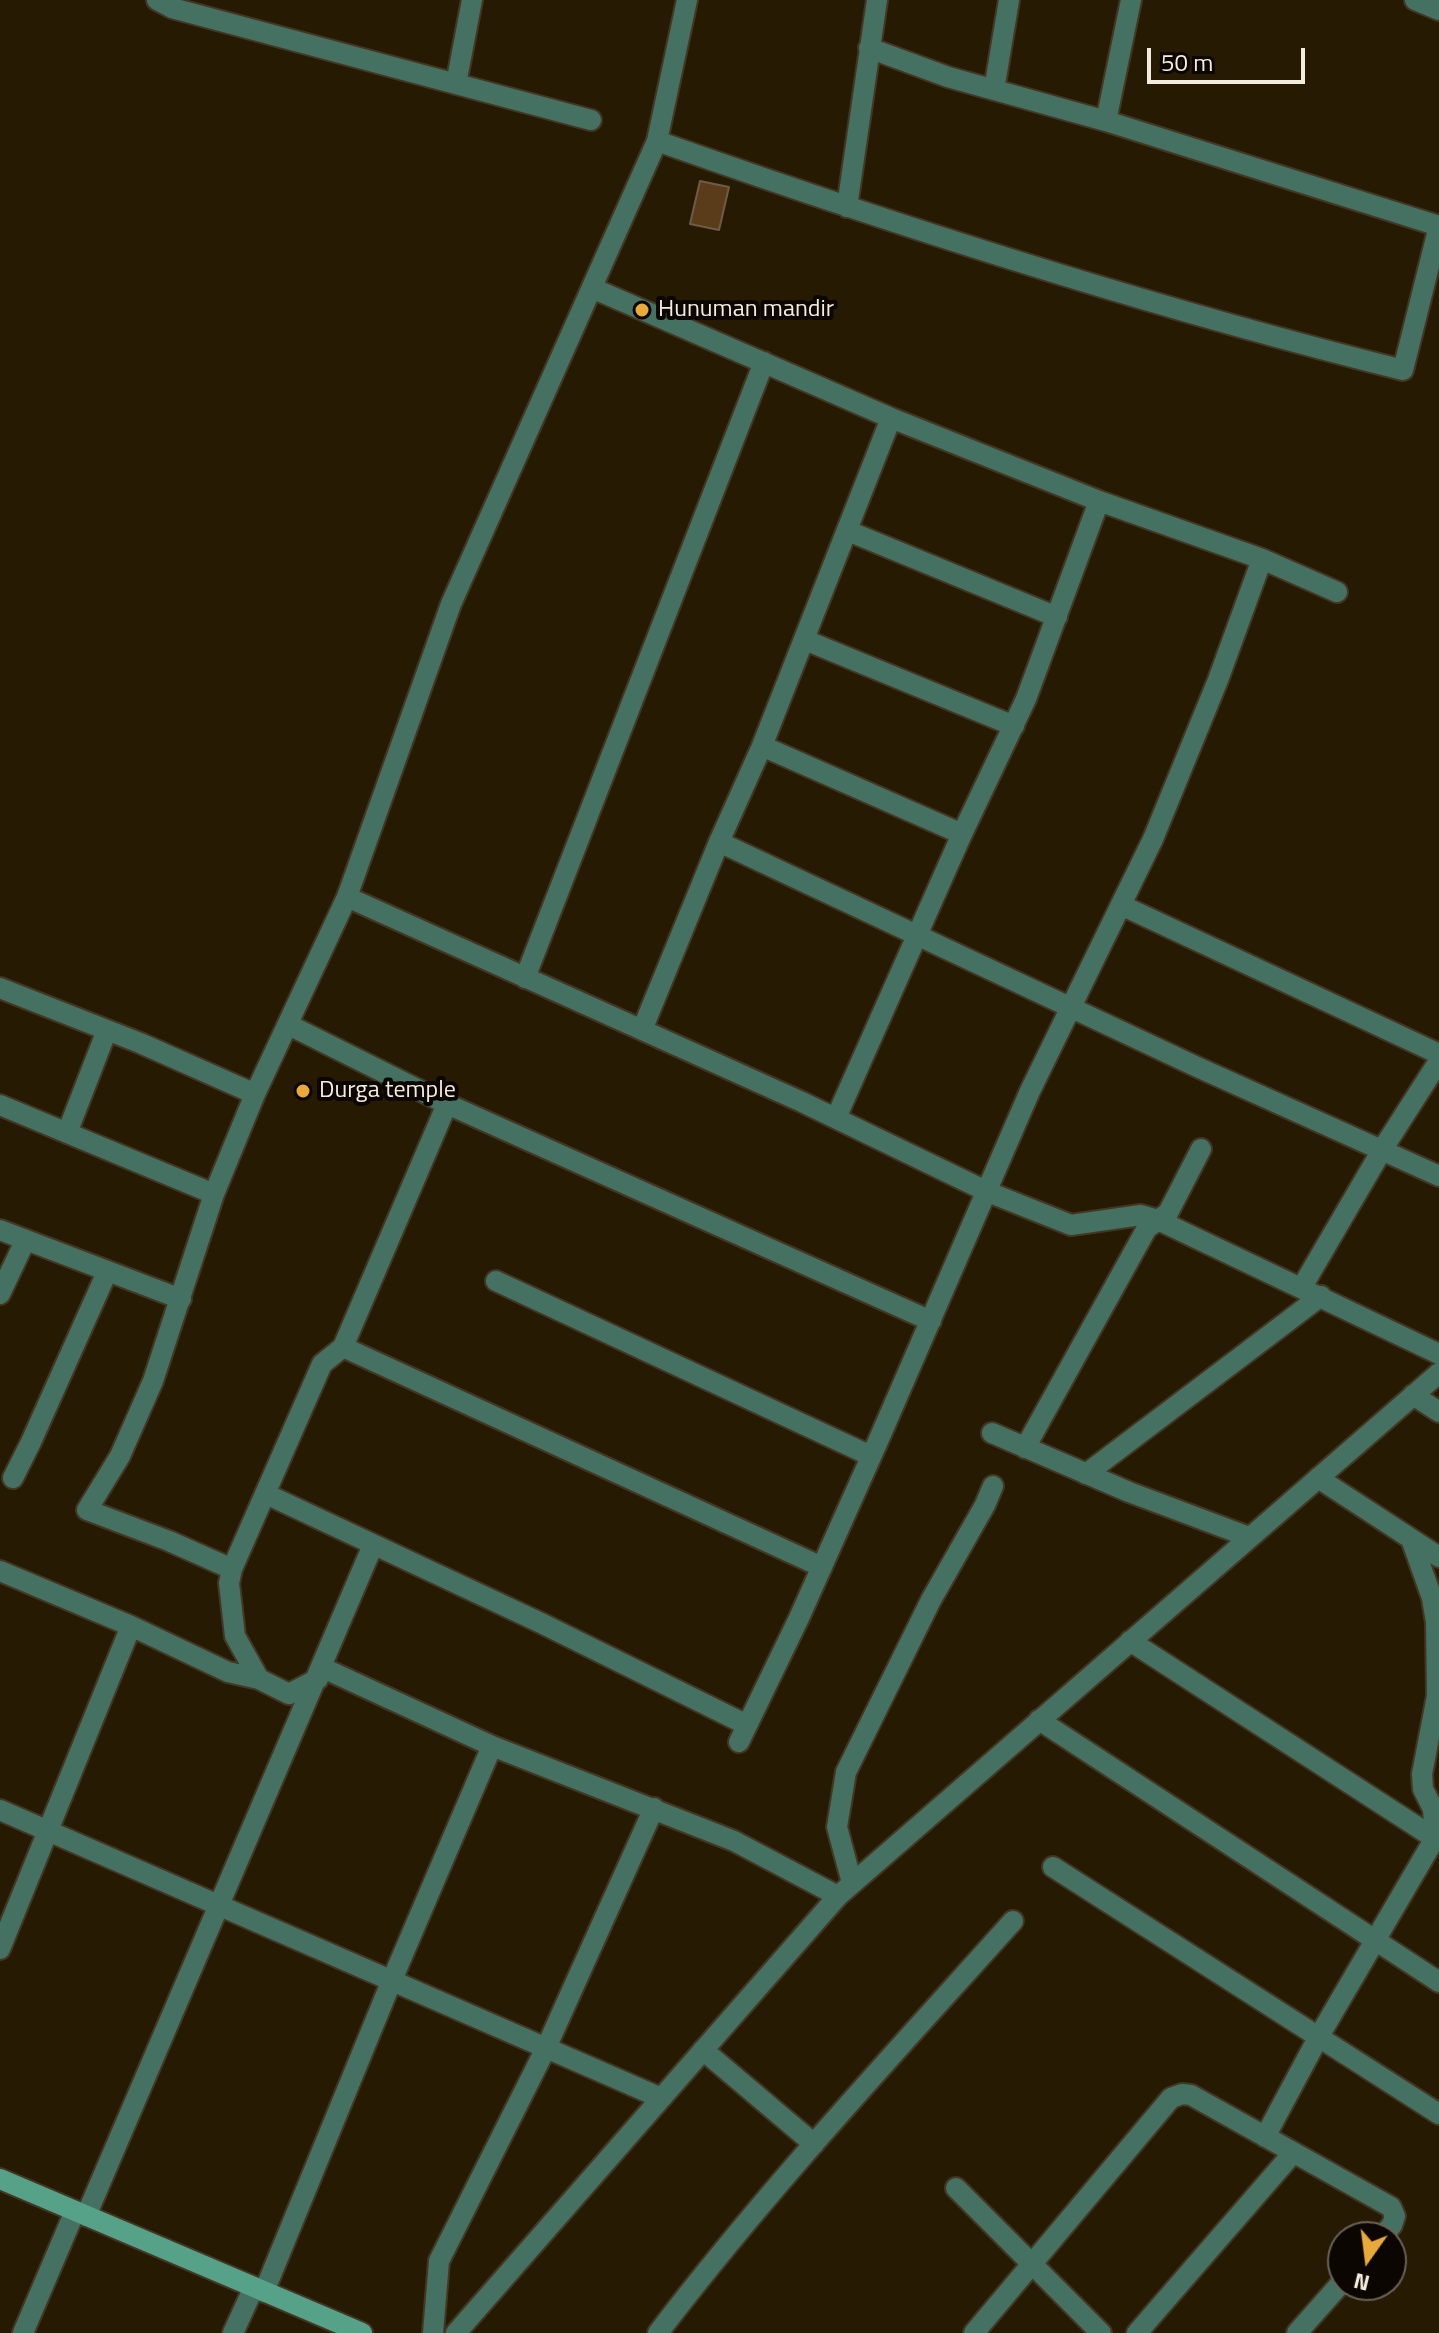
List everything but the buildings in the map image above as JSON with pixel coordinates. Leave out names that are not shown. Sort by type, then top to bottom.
[{"type":"main road","points":[[0,2179],[362,2333]]},
{"type":"street","points":[[157,0],[172,8],[591,120]]},
{"type":"street","points":[[456,84],[472,0]]},
{"type":"street","points":[[232,1569],[87,1510],[120,1456],[153,1381],[214,1194],[255,1094],[347,897],[451,604],[657,141],[687,0]]},
{"type":"street","points":[[847,207],[877,0]]},
{"type":"street","points":[[994,90],[1009,0]]},
{"type":"street","points":[[1106,121],[1131,0]]},
{"type":"street","points":[[1415,0],[1439,10]]},
{"type":"street","points":[[657,141],[847,207],[1098,288],[1403,370],[1439,226],[1106,121],[948,77],[869,48]]},
{"type":"street","points":[[592,288],[891,418],[1099,501],[1262,559],[1337,592]]},
{"type":"street","points":[[525,978],[764,362]]},
{"type":"street","points":[[642,1030],[762,746],[891,418]]},
{"type":"street","points":[[836,1118],[962,834],[1014,726],[1099,501]]},
{"type":"street","points":[[848,531],[1057,617]]},
{"type":"street","points":[[266,1494],[541,1623],[743,1733],[822,1567],[1030,1091],[1153,839],[1218,680],[1262,559]]},
{"type":"street","points":[[805,640],[1014,726]]},
{"type":"street","points":[[762,746],[962,834]]},
{"type":"street","points":[[719,842],[1071,1009],[1439,1176]]},
{"type":"street","points":[[347,897],[836,1118],[988,1192],[1071,1225],[1141,1215],[1158,1220],[1439,1354]]},
{"type":"street","points":[[1121,905],[1439,1054]]},
{"type":"street","points":[[0,988],[255,1094]]},
{"type":"street","points":[[289,1025],[447,1104],[931,1321]]},
{"type":"street","points":[[67,1133],[107,1030]]},
{"type":"street","points":[[1302,1287],[1382,1150],[1439,1061]]},
{"type":"street","points":[[259,1679],[235,1636],[229,1583],[232,1569],[322,1364],[343,1347],[447,1104]]},
{"type":"street","points":[[0,1105],[214,1194]]},
{"type":"street","points":[[1025,1448],[1147,1228],[1168,1213],[1201,1149]]},
{"type":"street","points":[[0,1230],[181,1299]]},
{"type":"street","points":[[0,1294],[25,1241]]},
{"type":"street","points":[[13,1478],[107,1272]]},
{"type":"street","points":[[496,1281],[871,1456]]},
{"type":"street","points":[[1086,1474],[1321,1296]]},
{"type":"street","points":[[343,1347],[822,1567]]},
{"type":"street","points":[[456,2333],[845,1890],[1439,1373]]},
{"type":"street","points":[[1413,1395],[1439,1412]]},
{"type":"street","points":[[992,1433],[1086,1474],[1249,1537]]},
{"type":"street","points":[[1318,1478],[1439,1557]]},
{"type":"street","points":[[845,1890],[837,1827],[846,1772],[931,1600],[993,1486]]},
{"type":"street","points":[[1265,2137],[1318,2038],[1437,1839],[1433,1809],[1423,1789],[1422,1774],[1437,1696],[1436,1622],[1432,1598],[1411,1539]]},
{"type":"street","points":[[23,2333],[218,1905],[373,1545]]},
{"type":"street","points":[[2,1578],[131,1626],[228,1672],[259,1679],[289,1694],[320,1673]]},
{"type":"street","points":[[0,1949],[131,1626]]},
{"type":"street","points":[[1130,1641],[1437,1839]]},
{"type":"street","points":[[320,1673],[492,1746],[734,1841],[845,1890]]},
{"type":"street","points":[[1039,1720],[1439,1982]]},
{"type":"street","points":[[233,2333],[259,2289],[492,1746]]},
{"type":"street","points":[[433,2333],[439,2261],[546,2048],[654,1808]]},
{"type":"street","points":[[0,1810],[661,2098]]},
{"type":"street","points":[[1053,1867],[1439,2114]]},
{"type":"street","points":[[658,2333],[701,2276],[814,2144],[1013,1921]]},
{"type":"street","points":[[703,2050],[814,2144]]},
{"type":"street","points":[[974,2333],[1171,2098],[1182,2094],[1191,2095],[1391,2207],[1395,2216],[1393,2221]]},
{"type":"street","points":[[1137,2333],[1293,2153]]},
{"type":"street","points":[[956,2188],[1101,2333]]},
{"type":"street","points":[[1297,2333],[1327,2299]]},
{"type":"place","name":"Hunuman mandir","points":[[642,310]]},
{"type":"place","name":"Durga temple","points":[[303,1091]]}]
